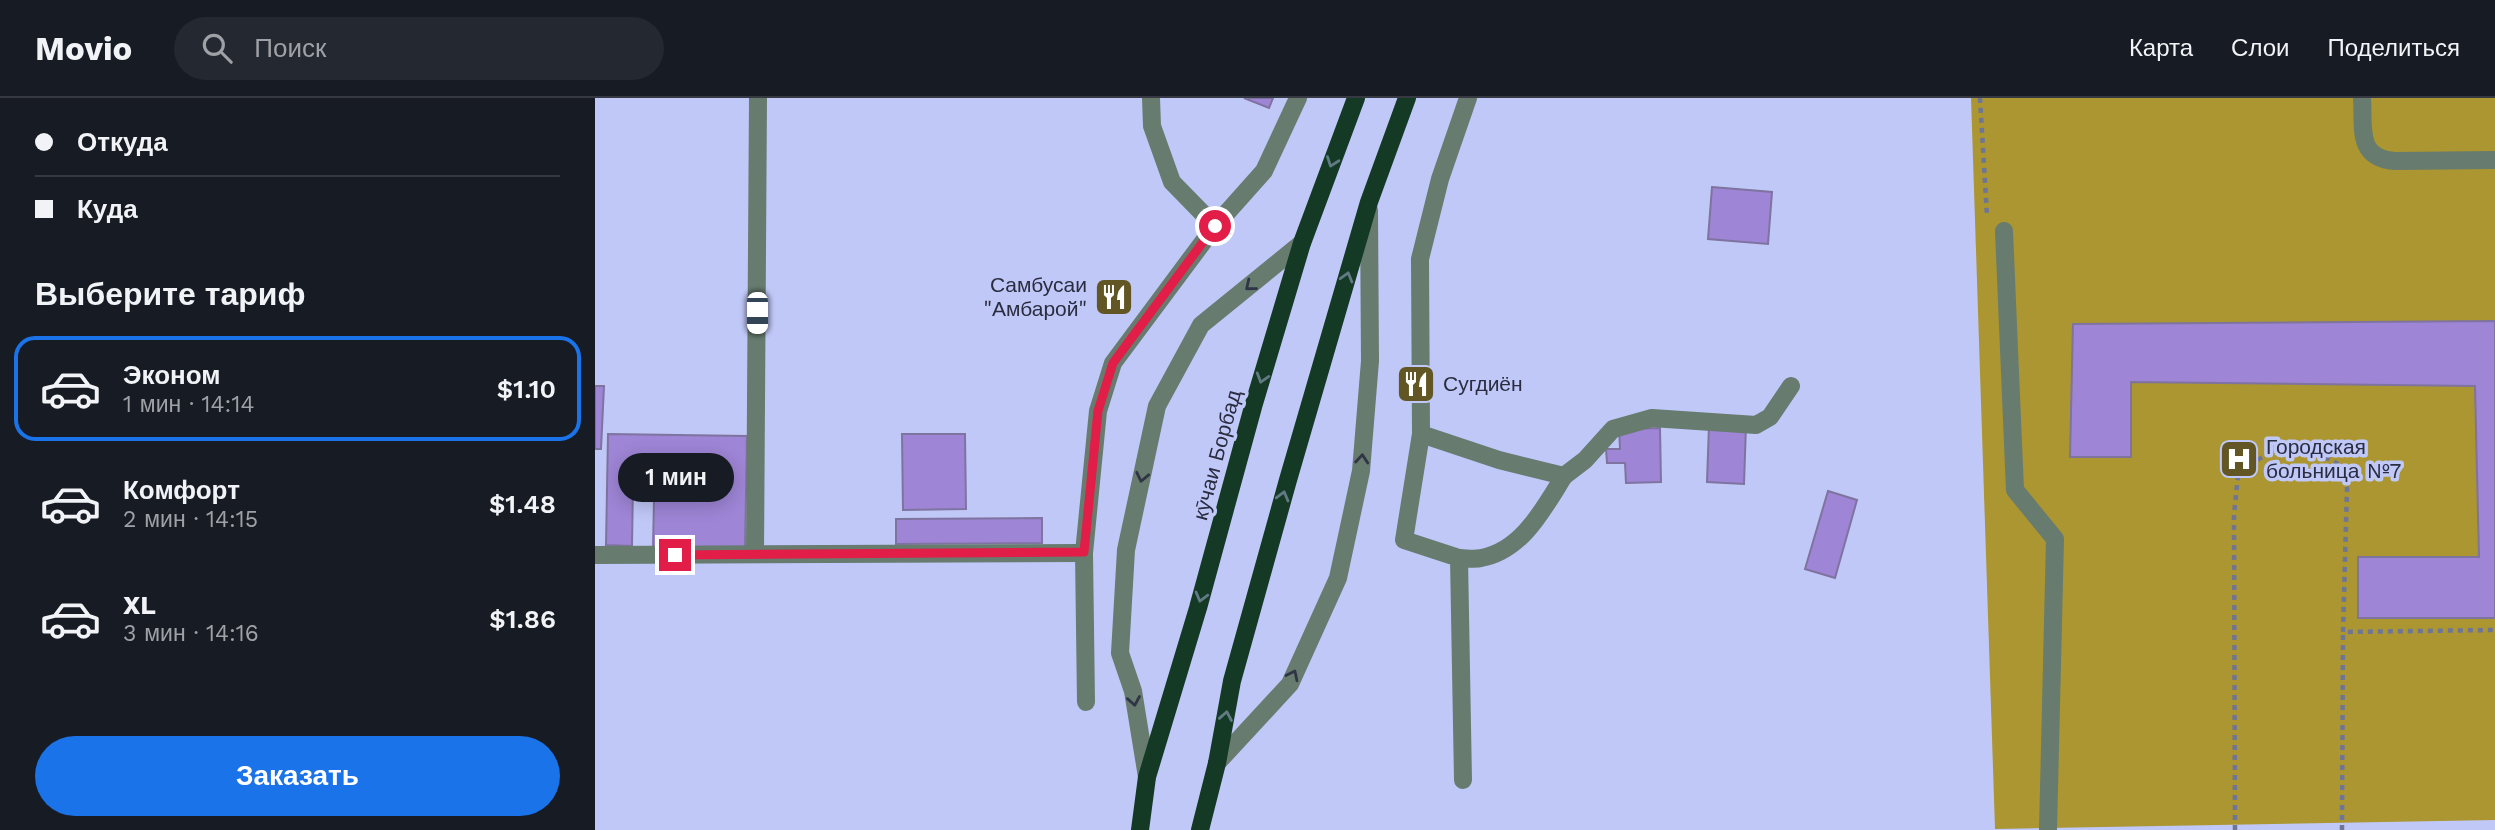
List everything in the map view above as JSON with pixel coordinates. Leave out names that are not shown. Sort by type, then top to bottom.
[{"type":"main road","name":"кӯчаи Борбад","points":[[1140,830],[1147,777],[1198,608],[1253,407],[1302,243],[1356,98]]},
{"type":"main road","points":[[1200,830],[1217,763],[1233,681],[1288,480],[1369,202],[1407,98]]},
{"type":"street","points":[[755,554],[758,98]]},
{"type":"street","points":[[1151,98],[1152,126],[1172,182],[1215,226]]},
{"type":"street","points":[[1086,702],[1084,552],[1098,411],[1113,363],[1215,226],[1264,171],[1298,98]]},
{"type":"street","points":[[1468,98],[1440,179],[1420,259],[1421,434],[1404,540],[1459,558],[1480,559],[1501,552],[1535,523],[1564,475],[1585,460],[1613,429],[1652,418],[1756,425],[1770,417],[1791,387]]},
{"type":"street","points":[[2362,98],[2364,141],[2373,155],[2395,161],[2495,160]]},
{"type":"street","points":[[1217,763],[1290,684],[1338,578],[1361,471],[1370,361],[1369,202]]},
{"type":"street","points":[[2004,231],[2015,490],[2055,539],[2048,830]]},
{"type":"street","points":[[1147,777],[1133,691],[1120,653],[1126,550],[1157,406],[1202,325],[1302,243]]},
{"type":"street","points":[[1421,434],[1499,460],[1564,475]]},
{"type":"street","points":[[595,555],[1084,552]]},
{"type":"street","points":[[1459,558],[1463,780]]},
{"type":"path","points":[[1980,98],[1987,219],[2004,231]]},
{"type":"path","points":[[2235,830],[2234,516],[2238,475],[2261,458],[2294,449],[2322,454],[2341,466],[2347,488],[2342,830]]},
{"type":"path","points":[[2343,632],[2495,630]]},
{"type":"shaded area","name":"Городская больница №7","points":[[1971,98],[2495,98],[2495,820],[1995,829]]},
{"type":"building","points":[[1244,98],[1273,98],[1269,108]]},
{"type":"building","points":[[1712,187],[1772,192],[1768,244],[1708,239]]},
{"type":"building","points":[[2495,321],[2495,618],[2358,618],[2358,557],[2479,557],[2475,386],[2131,382],[2131,457],[2070,457],[2073,324]]},
{"type":"building","points":[[595,386],[604,386],[601,449],[595,449]]},
{"type":"building","points":[[1709,425],[1746,425],[1744,484],[1707,482]]},
{"type":"building","points":[[1660,428],[1661,482],[1626,483],[1625,463],[1607,463],[1606,449],[1620,449],[1619,429]]},
{"type":"building","points":[[608,434],[747,436],[745,549],[653,548],[654,499],[687,499],[687,483],[633,483],[632,546],[606,545]]},
{"type":"building","points":[[902,434],[965,434],[966,509],[903,510]]},
{"type":"building","points":[[1828,491],[1857,500],[1835,578],[1805,569]]},
{"type":"building","points":[[1042,518],[1042,543],[896,544],[896,519]]},
{"type":"place","name":"Самбусаи \"Амбарой\"","points":[[1114,297]]},
{"type":"place","name":"Сугдиён","points":[[1416,384]]},
{"type":"place","name":"Городская больница №7","points":[[2239,459]]},
{"type":"route","points":[[675,555],[1084,552],[1098,411],[1113,363],[1215,226]]}]
